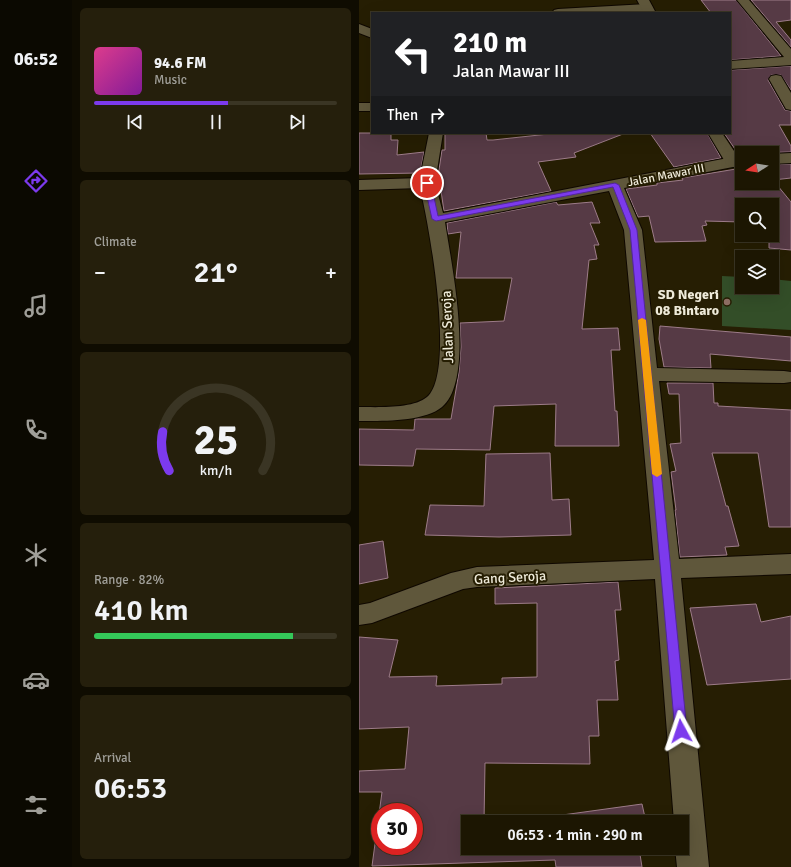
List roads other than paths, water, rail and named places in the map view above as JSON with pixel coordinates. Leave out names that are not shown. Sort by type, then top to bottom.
[{"type":"street","points":[[743,0],[787,47],[791,58]]},
{"type":"street","points":[[573,12],[647,7]]},
{"type":"street","points":[[359,28],[371,34]]},
{"type":"street","points":[[731,66],[791,61]]},
{"type":"street","points":[[776,79],[791,106]]},
{"type":"street","points":[[359,107],[371,107]]},
{"type":"street","points":[[436,134],[427,183],[436,219]]},
{"type":"street","points":[[716,134],[735,159]]},
{"type":"street","points":[[779,159],[791,158]]},
{"type":"street","name":"Jalan Mawar III","points":[[436,219],[735,162]]},
{"type":"street","points":[[359,185],[427,183]]},
{"type":"street","points":[[615,185],[633,230],[667,568],[693,867]]},
{"type":"street","name":"Jalan Seroja","points":[[359,414],[386,413],[423,407],[437,401],[443,392],[448,369],[448,306],[436,219]]},
{"type":"street","points":[[647,374],[784,377]]},
{"type":"street","name":"Gang Seroja","points":[[359,615],[372,613],[459,580],[477,577],[791,564]]},
{"type":"place","name":"SD Negeri 08 Bintaro","points":[[727,302]]}]
